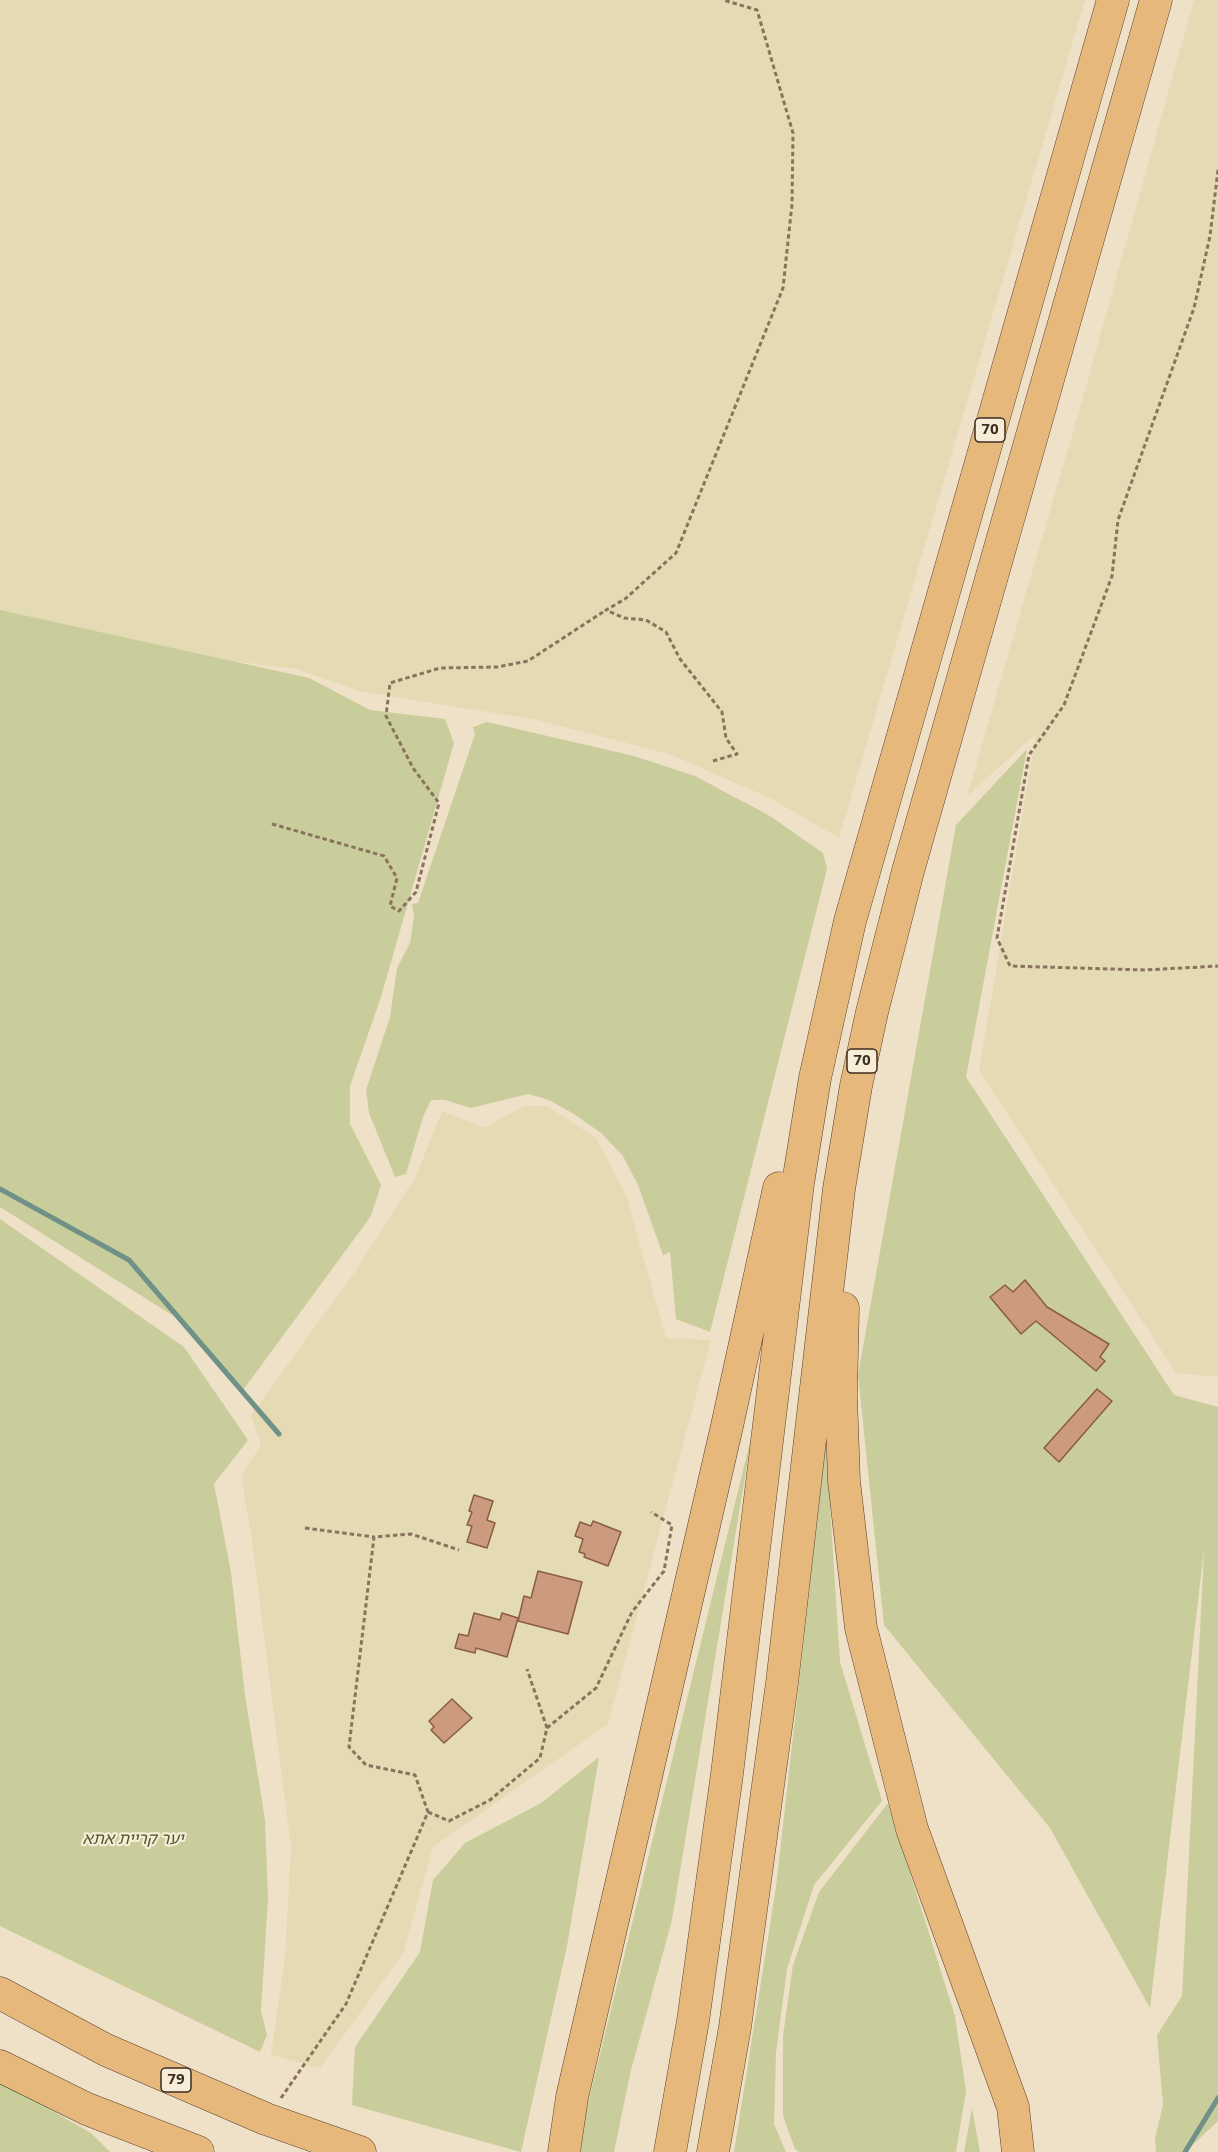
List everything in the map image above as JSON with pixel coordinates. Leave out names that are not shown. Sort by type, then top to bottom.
[{"type":"highway","name":"70","points":[[670,2152],[693,2021],[739,1688],[798,1183],[831,1002],[867,859],[1113,0]]},
{"type":"highway","name":"70","points":[[713,2152],[735,2027],[782,1683],[839,1189],[872,1012],[908,870],[1156,0]]},
{"type":"highway","points":[[555,2152],[572,2097],[728,1426],[776,1200],[867,859]]},
{"type":"highway","points":[[872,1012],[845,1236],[841,1384],[844,1481],[861,1628],[912,1829],[1013,2107],[1018,2152]]},
{"type":"highway","name":"79","points":[[0,1993],[106,2050],[266,2119],[360,2152]]},
{"type":"highway","points":[[0,2066],[87,2109],[198,2152]]},
{"type":"highway","points":[[564,2152],[572,2097]]},
{"type":"path","points":[[272,824],[384,856],[397,878],[390,906],[399,911],[417,892],[439,803],[413,768],[386,716],[390,683],[440,668],[497,666],[528,662],[625,599],[676,554],[783,288],[792,204],[793,133],[757,10],[723,0]]},
{"type":"path","points":[[1218,170],[1210,236],[1194,308],[1118,520],[1112,576],[1064,705],[1029,755],[997,938],[1010,966],[1144,970],[1218,966]]},
{"type":"path","points":[[606,610],[624,618],[646,620],[666,632],[680,659],[722,712],[726,738],[737,754],[713,761]]},
{"type":"path","points":[[547,1728],[596,1688],[632,1611],[664,1571],[672,1525],[651,1512]]},
{"type":"path","points":[[305,1528],[374,1537],[411,1534],[459,1550]]},
{"type":"path","points":[[266,2119],[346,2004],[428,1812],[415,1775],[366,1765],[349,1747],[374,1537]]},
{"type":"path","points":[[428,1812],[449,1821],[490,1800],[540,1758],[547,1728],[527,1669]]},
{"type":"shaded area","points":[[0,0],[1085,0],[839,838],[770,798],[669,754],[537,720],[359,691],[296,669],[217,659],[0,612]]},
{"type":"shaded area","points":[[1194,0],[1218,0],[1218,1377],[1176,1373],[979,1070],[1036,734],[967,796],[1081,404]]},
{"type":"shaded area","points":[[524,1106],[547,1106],[596,1138],[626,1195],[666,1338],[711,1340],[608,1724],[433,1847],[403,1954],[320,2068],[271,2055],[285,1956],[291,1847],[251,1534],[241,1476],[261,1445],[251,1415],[356,1270],[416,1176],[442,1111],[484,1128]]},
{"type":"green space","points":[[0,610],[309,678],[370,710],[445,719],[454,743],[381,997],[350,1086],[350,1124],[381,1185],[371,1216],[241,1393],[180,1320],[0,1207]]},
{"type":"green space","points":[[487,722],[634,756],[695,776],[770,816],[823,853],[827,869],[710,1332],[676,1319],[670,1252],[663,1255],[638,1185],[623,1156],[601,1133],[574,1114],[549,1100],[528,1094],[471,1108],[445,1100],[431,1100],[423,1117],[406,1174],[395,1177],[369,1113],[366,1090],[390,1017],[397,968],[410,943],[414,916],[412,904],[418,903],[475,734],[473,727]]},
{"type":"green space","points":[[1027,749],[966,1077],[1174,1395],[1218,1407],[1218,2121],[1185,2152],[1156,2152],[1155,2138],[1163,2105],[1157,2035],[1182,1996],[1204,1550],[1150,2008],[1050,1828],[884,1625],[858,1375],[956,825]]},
{"type":"green space","name":"יער קריית אתא","points":[[0,1219],[184,1347],[248,1440],[214,1484],[231,1572],[245,1695],[265,1820],[268,1899],[261,2011],[267,2035],[260,2052],[0,1926]]},
{"type":"green space","points":[[752,1434],[672,1920],[631,2070],[614,2152],[576,2152]]},
{"type":"green space","points":[[826,1443],[840,1662],[882,1801],[814,1885],[787,1969],[776,2053],[774,2124],[786,2152],[734,2152],[776,1887]]},
{"type":"green space","points":[[599,1757],[567,1946],[521,2152],[352,2105],[355,2047],[420,1952],[433,1880],[465,1843],[541,1803]]},
{"type":"green space","points":[[888,1803],[955,2016],[966,2091],[956,2152],[799,2152],[795,2149],[783,2116],[783,2036],[793,1965],[819,1892]]},
{"type":"green space","points":[[0,2081],[91,2133],[110,2152],[0,2152]]},
{"type":"green space","points":[[972,2108],[980,2152],[964,2152]]},
{"type":"building","points":[[1025,1280],[1047,1307],[1109,1344],[1100,1357],[1105,1361],[1096,1371],[1036,1321],[1021,1334],[990,1297],[1005,1285],[1013,1292]]},
{"type":"building","points":[[1097,1389],[1112,1401],[1059,1462],[1044,1448]]},
{"type":"building","points":[[474,1495],[493,1501],[487,1520],[495,1523],[487,1548],[467,1542],[472,1526],[467,1525],[472,1512],[469,1511]]},
{"type":"building","points":[[593,1521],[621,1532],[608,1566],[584,1557],[585,1554],[579,1552],[583,1539],[575,1536],[580,1522],[591,1526]]},
{"type":"building","points":[[538,1571],[582,1582],[568,1634],[518,1621],[524,1596],[531,1598]]},
{"type":"building","points":[[474,1613],[500,1620],[502,1613],[518,1618],[507,1657],[476,1648],[475,1653],[455,1648],[459,1634],[468,1636]]},
{"type":"building","points":[[452,1699],[472,1718],[444,1743],[431,1730],[434,1727],[429,1721]]},
{"type":"waterway","points":[[0,1189],[129,1260],[279,1434]]},
{"type":"waterway","points":[[1185,2152],[1218,2098]]}]
